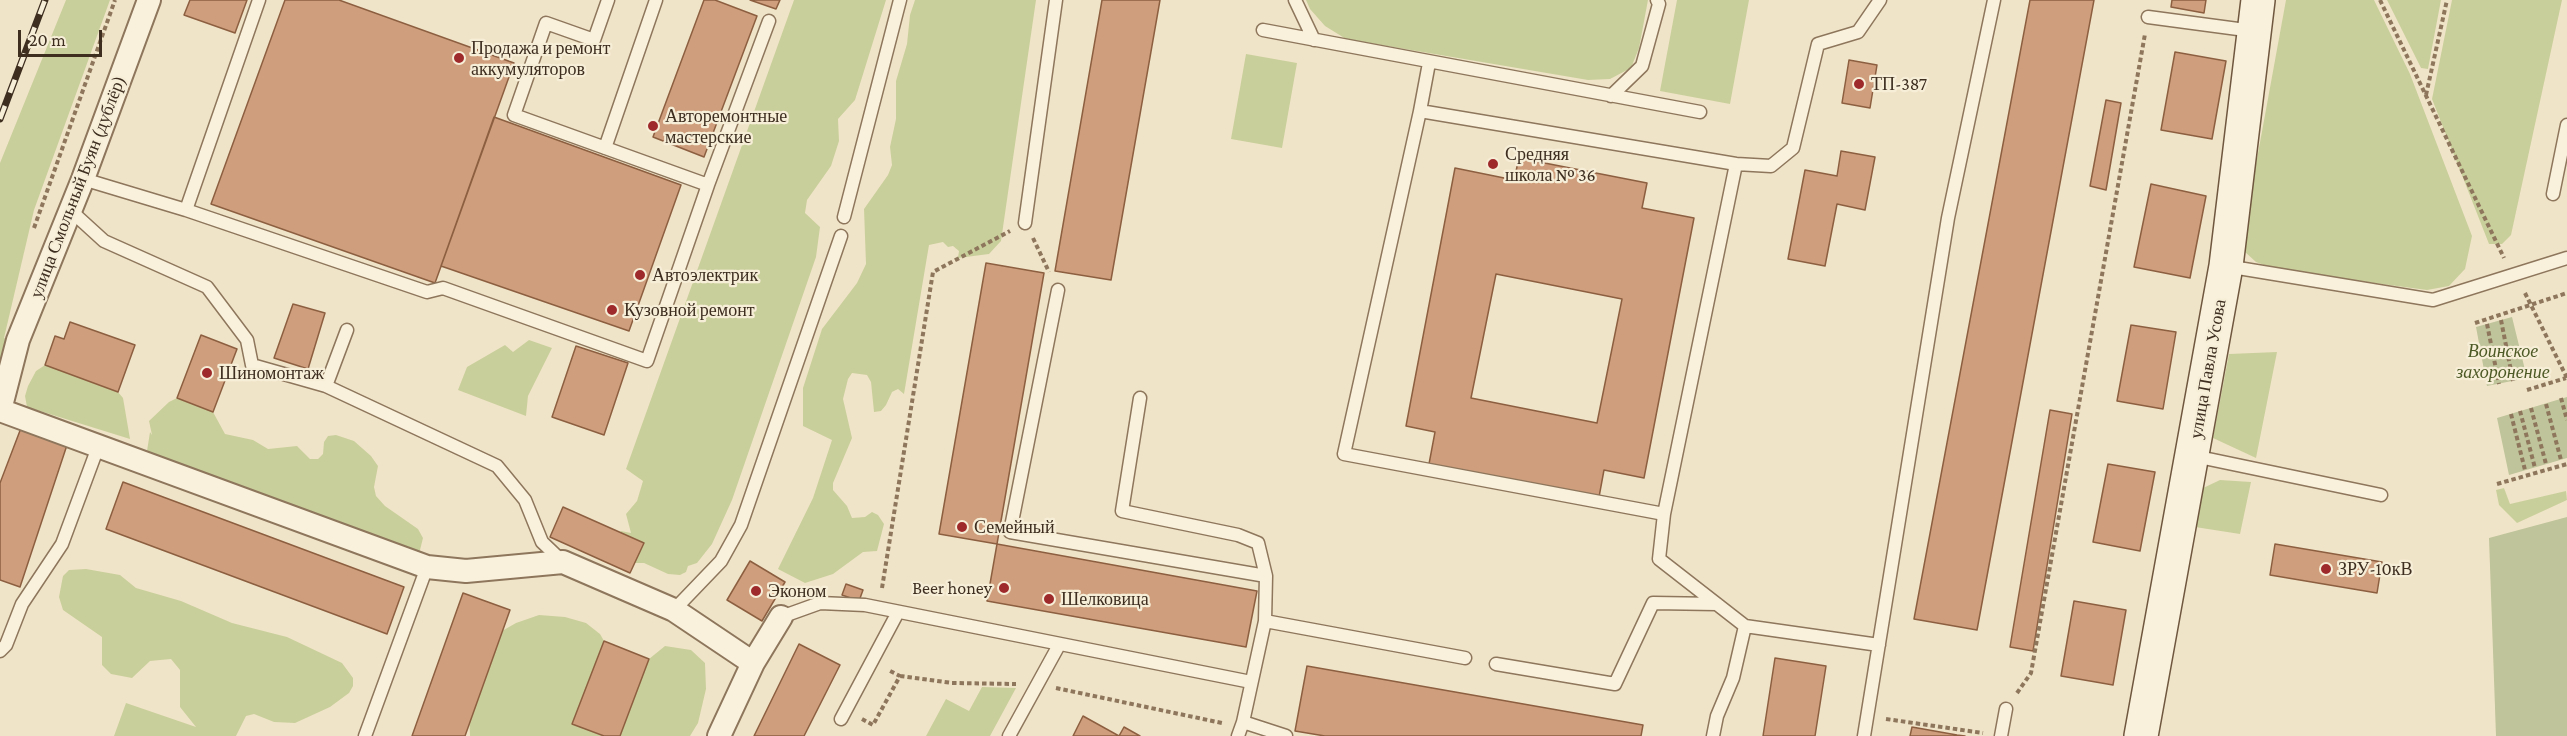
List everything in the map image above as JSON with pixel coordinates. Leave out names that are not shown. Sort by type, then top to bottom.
[{"type":"street","name":"улица Смольный Буян (дублёр)","points":[[0,410],[18,340],[82,179],[149,0]]},
{"type":"street","name":"улица Павла Усова","points":[[2141,736],[2226,266],[2255,15]]},
{"type":"street","points":[[0,410],[427,567],[466,571],[563,562],[674,610],[753,663]]},
{"type":"street","points":[[719,736],[753,663],[781,617]]},
{"type":"lane","points":[[186,210],[259,0]]},
{"type":"lane","points":[[608,0],[594,40],[546,23],[514,116],[708,185]]},
{"type":"lane","points":[[605,148],[656,0]]},
{"type":"lane","points":[[843,217],[900,0]]},
{"type":"lane","points":[[1025,223],[1056,0]]},
{"type":"lane","points":[[1295,0],[1314,40]]},
{"type":"lane","points":[[1611,96],[1642,66],[1659,4],[1657,0]]},
{"type":"lane","points":[[1420,111],[1736,164],[1771,166],[1793,148],[1818,44],[1858,32],[1880,0]]},
{"type":"lane","points":[[1864,736],[1948,218],[1994,0]]},
{"type":"lane","points":[[2148,17],[2255,15]]},
{"type":"lane","points":[[82,179],[186,210],[427,292],[442,288],[647,362],[708,185],[769,21]]},
{"type":"lane","points":[[1263,30],[1429,63],[1700,112]]},
{"type":"lane","points":[[1429,63],[1344,454],[1664,514]]},
{"type":"lane","points":[[2553,194],[2567,125]]},
{"type":"lane","points":[[1736,164],[1664,514],[1659,559],[1745,626],[1879,645]]},
{"type":"lane","points":[[70,210],[104,241],[207,286],[247,340],[252,365],[326,386],[496,466],[525,500],[542,542],[563,562]]},
{"type":"lane","points":[[674,610],[721,561],[741,525],[841,236]]},
{"type":"lane","points":[[2226,266],[2433,300],[2567,258]]},
{"type":"lane","points":[[1058,290],[1010,532],[1266,576]]},
{"type":"lane","points":[[326,386],[347,330]]},
{"type":"lane","points":[[1140,398],[1122,511],[1238,535],[1258,543],[1266,576],[1265,621],[1240,729],[1286,736]]},
{"type":"lane","points":[[2,646],[22,604],[62,544],[98,447]]},
{"type":"lane","points":[[2193,456],[2381,495]]},
{"type":"lane","points":[[365,736],[427,567]]},
{"type":"lane","points":[[781,617],[820,603],[865,605],[897,614],[1251,682]]},
{"type":"lane","points":[[1496,664],[1615,684],[1653,603],[1717,604]]},
{"type":"lane","points":[[843,714],[897,614]]},
{"type":"lane","points":[[1265,621],[1465,658]]},
{"type":"lane","points":[[1713,736],[1717,716],[1733,678],[1745,626]]},
{"type":"lane","points":[[1010,736],[1059,645]]},
{"type":"lane","points":[[2001,736],[2006,709]]},
{"type":"path","points":[[32,236],[37,213],[115,0]]},
{"type":"path","points":[[2380,0],[2512,276],[2533,306],[2567,378],[2527,390]]},
{"type":"path","points":[[2426,96],[2447,0]]},
{"type":"path","points":[[2031,673],[2148,17]]},
{"type":"path","points":[[879,609],[933,272],[1025,223],[1058,290]]},
{"type":"path","points":[[2475,323],[2533,306],[2567,293]]},
{"type":"path","points":[[2501,320],[2513,381]]},
{"type":"path","points":[[2487,324],[2499,384]]},
{"type":"path","points":[[2561,399],[2567,420]]},
{"type":"path","points":[[2546,404],[2561,460]]},
{"type":"path","points":[[2531,408],[2546,464]]},
{"type":"path","points":[[2520,411],[2535,468]]},
{"type":"path","points":[[2511,414],[2525,470]]},
{"type":"path","points":[[2497,484],[2567,464]]},
{"type":"path","points":[[872,661],[900,676],[952,683],[1037,684],[1240,729]]},
{"type":"path","points":[[843,714],[873,725],[900,676]]},
{"type":"path","points":[[1867,717],[2001,736]]},
{"type":"green space","points":[[66,0],[110,0],[34,210],[4,338],[14,342],[0,377],[0,163]]},
{"type":"green space","points":[[794,0],[886,0],[855,100],[838,119],[839,141],[831,166],[807,200],[805,213],[820,227],[816,257],[732,500],[712,544],[697,563],[688,566],[686,572],[680,575],[668,574],[644,563],[633,563],[618,537],[621,531],[631,533],[626,514],[637,501],[643,481],[626,469]]},
{"type":"green space","points":[[915,0],[1036,0],[1001,241],[989,254],[958,258],[959,251],[953,246],[948,247],[943,242],[929,245],[904,394],[898,389],[892,392],[881,411],[874,412],[871,382],[867,375],[852,373],[848,379],[843,399],[852,438],[833,483],[833,490],[847,506],[852,518],[865,517],[872,512],[878,515],[884,524],[877,551],[863,552],[833,574],[805,583],[778,569],[813,498],[832,440],[803,426],[803,388],[822,329],[857,283],[866,264],[864,209],[888,175],[892,165],[890,147],[896,119],[896,81],[907,44],[910,15]]},
{"type":"green space","points":[[1306,0],[1648,0],[1639,48],[1631,68],[1610,79],[1588,80],[1346,39],[1325,26],[1310,9]]},
{"type":"green space","points":[[1677,0],[1749,0],[1730,104],[1660,91]]},
{"type":"green space","points":[[2286,0],[2374,0],[2410,74],[2472,236],[2465,269],[2449,286],[2427,290],[2277,270],[2256,262],[2245,252],[2244,230]]},
{"type":"green space","points":[[2387,0],[2441,0],[2428,69],[2421,68]]},
{"type":"green space","points":[[2452,0],[2562,0],[2511,235],[2502,244],[2489,244],[2432,99]]},
{"type":"green space","points":[[1246,54],[1297,63],[1282,148],[1231,139]]},
{"type":"green space","name":"Воинское захоронение","points":[[2512,317],[2527,378],[2487,386],[2476,327]]},
{"type":"green space","points":[[529,340],[552,348],[528,396],[526,416],[458,390],[467,367],[505,345],[513,352]]},
{"type":"green space","points":[[2277,352],[2256,458],[2213,438],[2229,354]]},
{"type":"green space","points":[[45,365],[118,392],[123,398],[130,439],[27,407],[25,396],[28,386],[36,371]]},
{"type":"green space","name":"Воинское захоронение","points":[[2567,397],[2567,458],[2509,475],[2497,418]]},
{"type":"green space","points":[[177,398],[213,412],[225,434],[253,440],[268,449],[297,446],[310,459],[318,459],[323,454],[324,442],[328,436],[336,435],[354,441],[371,456],[378,466],[374,487],[376,496],[385,506],[418,529],[423,538],[420,550],[418,553],[152,459],[147,451],[150,432],[152,435],[149,421],[169,402]]},
{"type":"green space","points":[[2220,480],[2251,482],[2240,534],[2195,527],[2199,490]]},
{"type":"green space","points":[[2504,488],[2510,504],[2566,491],[2567,500],[2517,523],[2499,505],[2496,490]]},
{"type":"green space","points":[[2567,517],[2567,736],[2496,736],[2489,538]]},
{"type":"green space","points":[[86,569],[120,575],[136,588],[181,601],[232,623],[287,637],[342,663],[353,678],[353,686],[349,693],[330,707],[295,723],[274,722],[254,714],[246,716],[236,736],[114,736],[126,703],[196,727],[180,707],[180,670],[171,659],[150,661],[132,678],[111,674],[102,665],[102,637],[63,610],[59,597],[63,576],[69,570]]},
{"type":"green space","points":[[539,615],[565,617],[586,623],[600,634],[604,641],[572,724],[604,736],[470,736],[469,715],[502,631]]},
{"type":"green space","points":[[665,646],[691,650],[705,663],[706,689],[698,723],[690,736],[620,736],[649,659]]},
{"type":"green space","points":[[982,687],[1016,688],[990,736],[926,736],[946,699],[969,711]]},
{"type":"building","points":[[190,0],[247,0],[235,33],[184,15]]},
{"type":"building","points":[[285,0],[339,0],[514,63],[435,283],[211,204]]},
{"type":"building","points":[[704,0],[715,0],[757,16],[704,157],[653,137]]},
{"type":"building","points":[[750,0],[780,0],[776,9]]},
{"type":"building","points":[[1102,0],[1160,0],[1111,280],[1055,271]]},
{"type":"building","points":[[2030,0],[2094,0],[1977,630],[1914,619]]},
{"type":"building","points":[[2172,0],[2206,0],[2204,13],[2171,7]]},
{"type":"building","points":[[2175,52],[2226,61],[2212,139],[2161,130]]},
{"type":"building","name":"ТП-387","points":[[1849,60],[1877,65],[1870,108],[1842,103]]},
{"type":"building","points":[[2106,100],[2121,103],[2106,190],[2090,186]]},
{"type":"building","points":[[494,117],[681,185],[629,331],[441,266]]},
{"type":"building","points":[[1841,151],[1875,157],[1865,210],[1837,204],[1825,266],[1788,259],[1805,170],[1837,176]]},
{"type":"building","points":[[1519,158],[1647,183],[1642,208],[1694,218],[1644,478],[1604,470],[1599,497],[1429,464],[1435,432],[1406,426],[1455,168],[1514,180]],"holes":[[[1496,274],[1622,299],[1597,423],[1471,398]]]},
{"type":"building","points":[[2151,184],[2206,196],[2190,278],[2134,267]]},
{"type":"building","points":[[986,263],[1044,273],[997,544],[939,534]]},
{"type":"building","points":[[293,304],[325,313],[308,369],[274,358]]},
{"type":"building","points":[[70,322],[135,345],[118,392],[45,365],[55,336],[64,339]]},
{"type":"building","points":[[2131,325],[2176,332],[2163,409],[2117,401]]},
{"type":"building","name":"Шиномонтаж","points":[[201,335],[237,349],[213,412],[177,398]]},
{"type":"building","points":[[576,346],[628,363],[604,435],[552,417]]},
{"type":"building","points":[[2050,410],[2072,414],[2033,651],[2010,647]]},
{"type":"building","points":[[21,428],[67,445],[20,587],[0,580],[0,483]]},
{"type":"building","points":[[2108,464],[2155,472],[2140,551],[2093,542]]},
{"type":"building","points":[[123,482],[404,587],[387,634],[106,529]]},
{"type":"building","points":[[563,507],[644,543],[630,573],[550,537]]},
{"type":"building","points":[[997,544],[1257,591],[1246,647],[987,601]]},
{"type":"building","name":"ЗРУ-10кВ","points":[[2275,544],[2382,562],[2377,593],[2270,575]]},
{"type":"building","name":"Эконом","points":[[750,561],[785,582],[762,621],[727,600]]},
{"type":"building","points":[[846,584],[863,590],[859,601],[842,595]]},
{"type":"building","points":[[463,593],[510,610],[465,736],[412,736]]},
{"type":"building","points":[[2074,601],[2126,610],[2113,685],[2061,676]]},
{"type":"building","points":[[604,641],[649,659],[620,736],[604,736],[572,724]]},
{"type":"building","points":[[799,644],[840,665],[804,736],[754,736]]},
{"type":"building","points":[[1775,658],[1826,666],[1815,736],[1763,736]]},
{"type":"building","points":[[1307,666],[1643,725],[1641,736],[1325,736],[1295,731]]},
{"type":"building","points":[[1083,716],[1119,736],[1073,736]]},
{"type":"building","points":[[1124,727],[1140,736],[1119,736]]},
{"type":"building","points":[[1912,727],[1957,735],[1965,736],[1910,736]]},
{"type":"railway","points":[[0,119],[45,0]]},
{"type":"place","name":"Продажа и ремонт аккумуляторов","points":[[459,58]]},
{"type":"place","name":"ТП-387","points":[[1859,84]]},
{"type":"place","name":"Авторемонтные мастерские","points":[[653,126]]},
{"type":"place","name":"Средняя школа № 36","points":[[1493,164]]},
{"type":"place","name":"Автоэлектрик","points":[[640,275]]},
{"type":"place","name":"Кузовной ремонт","points":[[612,310]]},
{"type":"place","name":"Шиномонтаж","points":[[207,373]]},
{"type":"place","name":"Семейный","points":[[962,527]]},
{"type":"place","name":"ЗРУ-10кВ","points":[[2326,569]]},
{"type":"place","name":"Beer honey","points":[[1004,588]]},
{"type":"place","name":"Эконом","points":[[756,591]]},
{"type":"place","name":"Шелковица","points":[[1049,599]]}]
